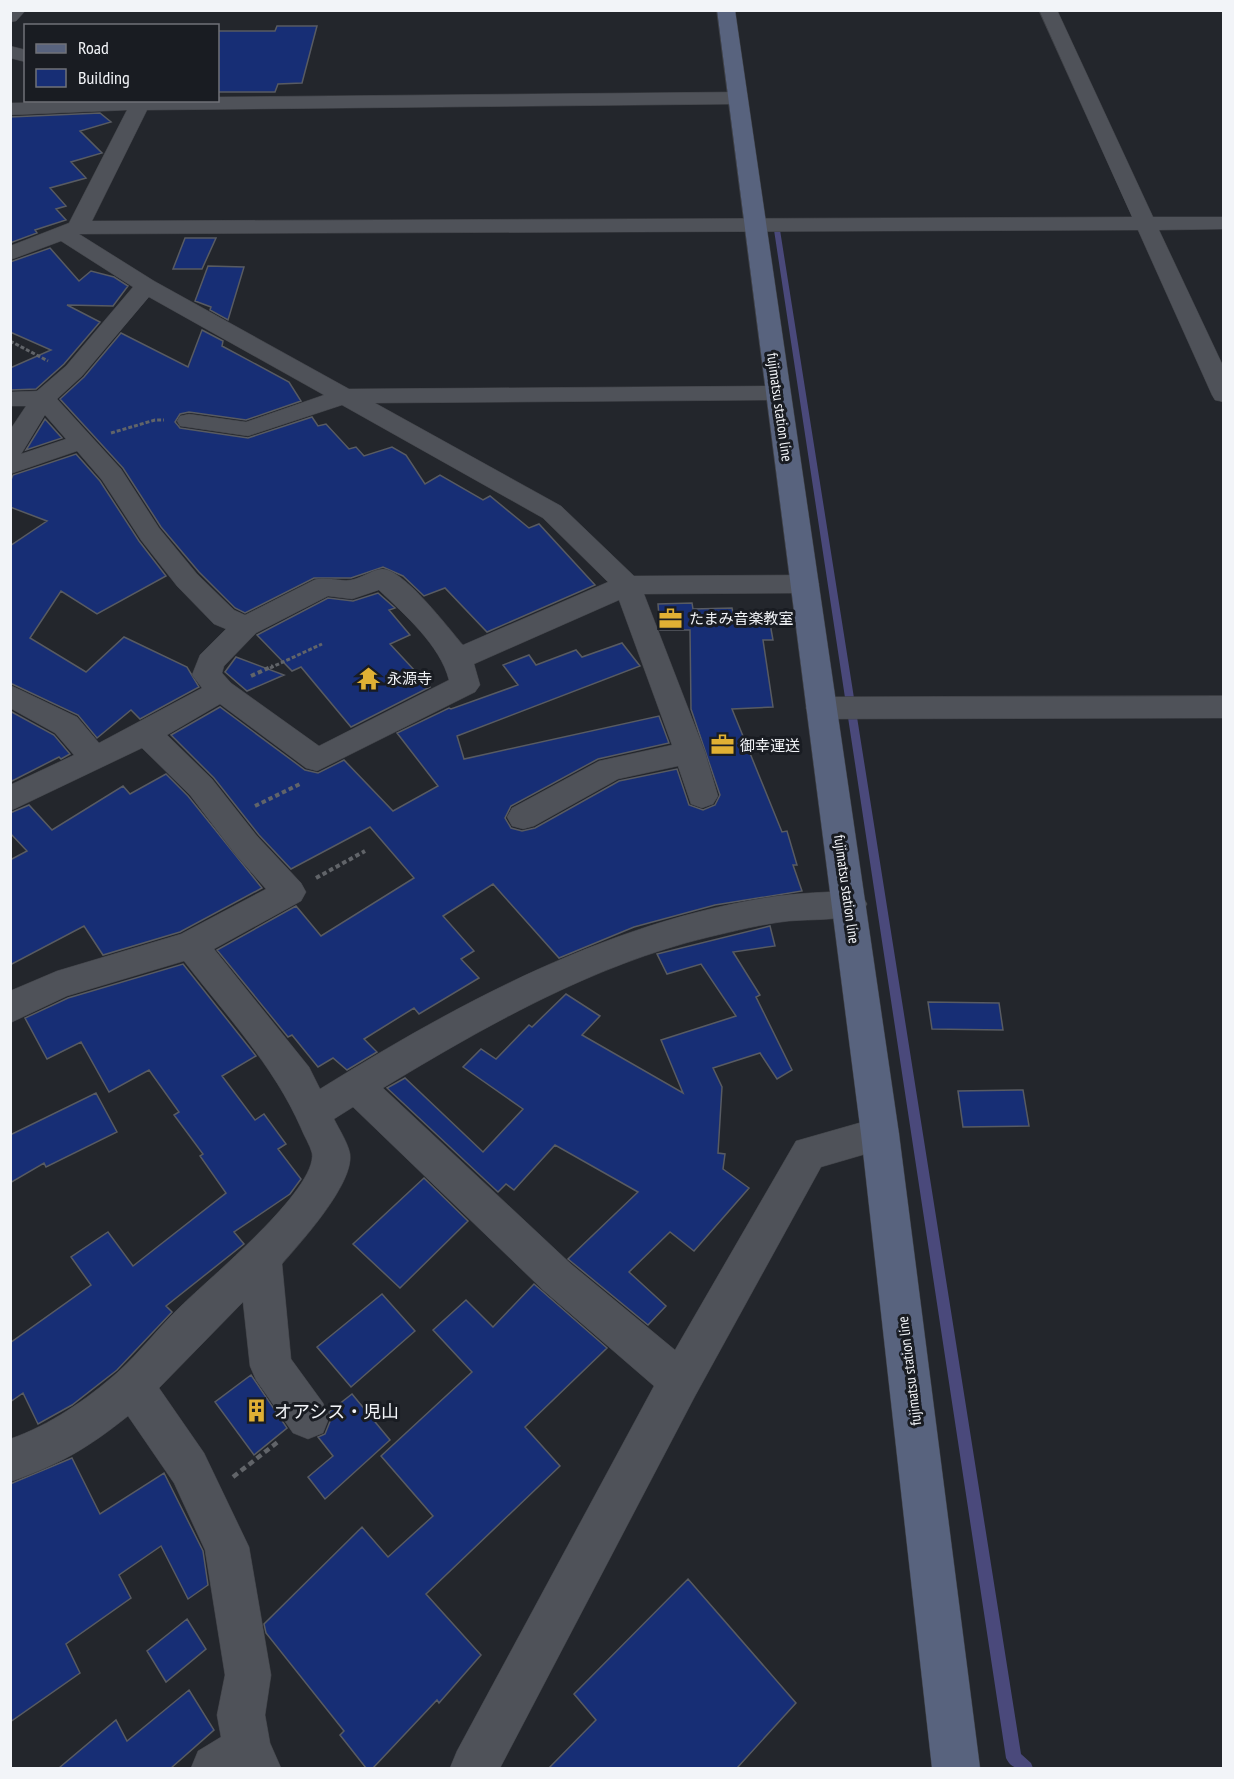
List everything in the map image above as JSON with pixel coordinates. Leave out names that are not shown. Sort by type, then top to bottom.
[{"type":"main road","name":"fujimatsu station line","points":[[726,10],[777,393],[805,584],[827,708],[956,1768]]},
{"type":"street","points":[[10,17],[18,10]]},
{"type":"street","points":[[1048,10],[1224,395]]},
{"type":"street","points":[[219,101],[738,98]]},
{"type":"street","points":[[10,109],[135,102],[71,230]]},
{"type":"street","points":[[10,254],[71,230],[754,224],[1224,223]]},
{"type":"street","points":[[71,230],[146,286],[552,512],[627,585],[690,752],[702,796]]},
{"type":"street","points":[[10,451],[43,398],[74,371],[146,286]]},
{"type":"street","points":[[189,421],[248,429],[345,396],[777,393]]},
{"type":"street","points":[[10,399],[43,398],[112,475],[150,534],[188,580],[224,617],[246,626]]},
{"type":"street","points":[[10,466],[83,441]]},
{"type":"street","points":[[383,578],[412,605],[458,659],[465,685],[317,760],[221,690],[207,675],[210,662],[246,626],[324,586],[352,590],[383,578]]},
{"type":"street","points":[[458,659],[627,585],[805,584]]},
{"type":"street","points":[[10,799],[146,733],[221,690]]},
{"type":"street","points":[[10,695],[66,725],[93,757]]},
{"type":"street","points":[[827,708],[863,710],[1224,708]]},
{"type":"street","points":[[10,1008],[57,985],[191,945],[289,892],[201,787],[146,733]]},
{"type":"street","points":[[523,817],[610,770],[690,752]]},
{"type":"street","points":[[313,1113],[449,1029],[527,989],[664,935],[769,911],[850,904]]},
{"type":"street","points":[[10,1461],[46,1448],[83,1425],[133,1386],[196,1319],[262,1258],[295,1221],[326,1177],[331,1154],[296,1078],[191,945]]},
{"type":"street","points":[[355,1086],[557,1277],[680,1381]]},
{"type":"street","points":[[474,1768],[680,1381],[809,1153],[880,1134]]},
{"type":"street","points":[[262,1258],[263,1298],[271,1366],[308,1418]]},
{"type":"street","points":[[133,1386],[189,1468],[226,1546],[248,1675],[241,1715],[240,1762]]},
{"type":"path","points":[[10,341],[39,358],[74,371]]},
{"type":"path","points":[[83,441],[155,420],[189,421]]},
{"type":"path","points":[[221,690],[322,644]]},
{"type":"path","points":[[227,820],[330,769],[317,760]]},
{"type":"path","points":[[289,892],[365,851]]},
{"type":"path","points":[[204,1500],[308,1418]]},
{"type":"building","points":[[277,26],[317,26],[302,83],[278,84],[275,92],[219,92],[219,31],[275,31]]},
{"type":"building","points":[[100,113],[111,122],[80,131],[102,153],[71,162],[86,178],[50,188],[66,206],[56,209],[66,220],[35,230],[37,233],[10,243],[10,117]]},
{"type":"building","points":[[185,238],[216,238],[202,269],[173,269]]},
{"type":"building","points":[[50,248],[79,281],[91,271],[114,277],[128,286],[113,306],[67,305],[100,322],[64,364],[36,389],[10,390],[10,368],[51,350],[10,332],[10,262]]},
{"type":"building","points":[[208,266],[244,267],[228,320],[210,310],[211,307],[195,301]]},
{"type":"building","points":[[202,330],[223,341],[222,346],[289,382],[301,401],[246,420],[189,412],[180,414],[175,422],[180,428],[248,438],[312,417],[318,426],[326,424],[349,449],[356,447],[364,456],[392,447],[406,455],[425,484],[440,475],[483,500],[490,496],[529,528],[539,524],[595,585],[487,632],[445,588],[424,596],[403,576],[383,567],[351,578],[314,578],[245,613],[235,608],[199,572],[161,527],[123,468],[60,399],[84,377],[121,333],[188,367]]},
{"type":"building","points":[[45,419],[62,438],[26,450]]},
{"type":"building","points":[[76,454],[100,481],[139,541],[166,576],[97,614],[61,591],[30,638],[86,672],[124,637],[187,667],[199,687],[140,719],[131,710],[97,738],[78,715],[10,683],[10,546],[47,521],[10,507],[10,482],[13,475]]},
{"type":"building","points":[[378,593],[395,608],[389,610],[410,635],[390,644],[430,687],[351,727],[301,667],[292,671],[257,635],[328,598],[353,601]]},
{"type":"building","points":[[692,603],[693,609],[732,608],[733,613],[768,612],[773,640],[763,640],[773,707],[732,709],[782,832],[787,831],[797,865],[793,865],[802,891],[715,905],[634,927],[559,958],[493,884],[443,916],[474,951],[461,959],[479,978],[419,1014],[414,1008],[364,1039],[377,1052],[347,1070],[333,1058],[318,1067],[292,1035],[288,1037],[217,950],[296,906],[321,936],[414,878],[370,827],[291,869],[259,835],[214,778],[171,735],[220,707],[305,770],[318,773],[344,760],[393,811],[438,786],[397,733],[449,708],[518,685],[503,665],[529,655],[536,665],[576,650],[582,657],[622,643],[640,666],[457,736],[464,759],[659,716],[669,743],[598,759],[511,806],[505,818],[511,828],[522,831],[535,828],[619,781],[677,769],[689,805],[703,810],[715,805],[720,795],[691,709],[690,630],[660,630],[658,604]]},
{"type":"building","points":[[236,657],[284,675],[247,691],[225,672]]},
{"type":"building","points":[[10,711],[54,735],[70,754],[61,759],[59,757],[10,782]]},
{"type":"building","points":[[166,774],[188,796],[262,888],[180,932],[103,955],[84,926],[10,965],[10,860],[27,851],[10,833],[10,813],[29,805],[52,830],[123,786],[130,794]]},
{"type":"building","points":[[770,926],[775,946],[733,952],[760,995],[756,997],[792,1070],[777,1079],[760,1053],[713,1068],[722,1087],[718,1153],[725,1154],[723,1169],[749,1188],[694,1251],[670,1232],[629,1272],[666,1306],[648,1325],[568,1259],[638,1192],[555,1145],[514,1190],[506,1184],[498,1192],[387,1088],[405,1078],[483,1152],[523,1109],[463,1067],[481,1049],[496,1059],[529,1025],[532,1027],[566,994],[600,1016],[582,1035],[683,1093],[661,1040],[736,1016],[701,964],[667,974],[657,954]]},
{"type":"building","points":[[183,964],[256,1056],[222,1076],[255,1120],[264,1114],[286,1144],[278,1149],[301,1179],[290,1194],[234,1232],[244,1244],[166,1306],[172,1312],[117,1370],[72,1405],[38,1424],[23,1393],[10,1402],[10,1343],[91,1285],[71,1257],[108,1232],[133,1266],[226,1193],[200,1156],[203,1154],[174,1115],[179,1112],[149,1070],[109,1092],[81,1042],[47,1059],[25,1018],[68,998]]},
{"type":"building","points":[[928,1002],[999,1003],[1003,1030],[932,1029]]},
{"type":"building","points":[[1023,1090],[1029,1126],[963,1127],[958,1091]]},
{"type":"building","points":[[96,1093],[117,1132],[46,1167],[44,1163],[10,1183],[10,1135]]},
{"type":"building","points":[[424,1178],[468,1221],[400,1288],[353,1244]]},
{"type":"building","points":[[534,1284],[607,1348],[525,1427],[560,1466],[426,1594],[481,1655],[439,1703],[437,1700],[373,1768],[366,1768],[340,1735],[344,1731],[266,1633],[264,1624],[362,1527],[388,1557],[433,1516],[381,1456],[472,1372],[433,1330],[466,1300],[493,1327]]},
{"type":"building","points":[[382,1294],[415,1331],[351,1387],[317,1347]]},
{"type":"building","name":"オアシス・児山","points":[[251,1375],[287,1428],[254,1455],[215,1402]]},
{"type":"building","points":[[352,1394],[390,1440],[325,1499],[308,1477],[333,1456],[318,1437],[325,1434],[331,1419],[329,1412]]},
{"type":"building","points":[[72,1458],[100,1514],[164,1473],[203,1551],[208,1585],[188,1599],[161,1546],[119,1575],[131,1598],[66,1644],[80,1673],[10,1722],[10,1484]]},
{"type":"building","points":[[688,1579],[796,1703],[737,1768],[549,1768],[596,1720],[574,1694]]},
{"type":"building","points":[[187,1619],[206,1649],[166,1682],[147,1651]]},
{"type":"building","points":[[189,1690],[214,1730],[171,1768],[59,1768],[116,1720],[127,1741]]},
{"type":"waterway","points":[[777,230],[1014,1758],[1026,1768]]},
{"type":"place","name":"たまみ音楽教室","points":[[671,618]]},
{"type":"place","name":"永源寺","points":[[369,678]]},
{"type":"place","name":"御幸運送","points":[[722,745]]},
{"type":"place","name":"オアシス・児山","points":[[256,1411]]}]
